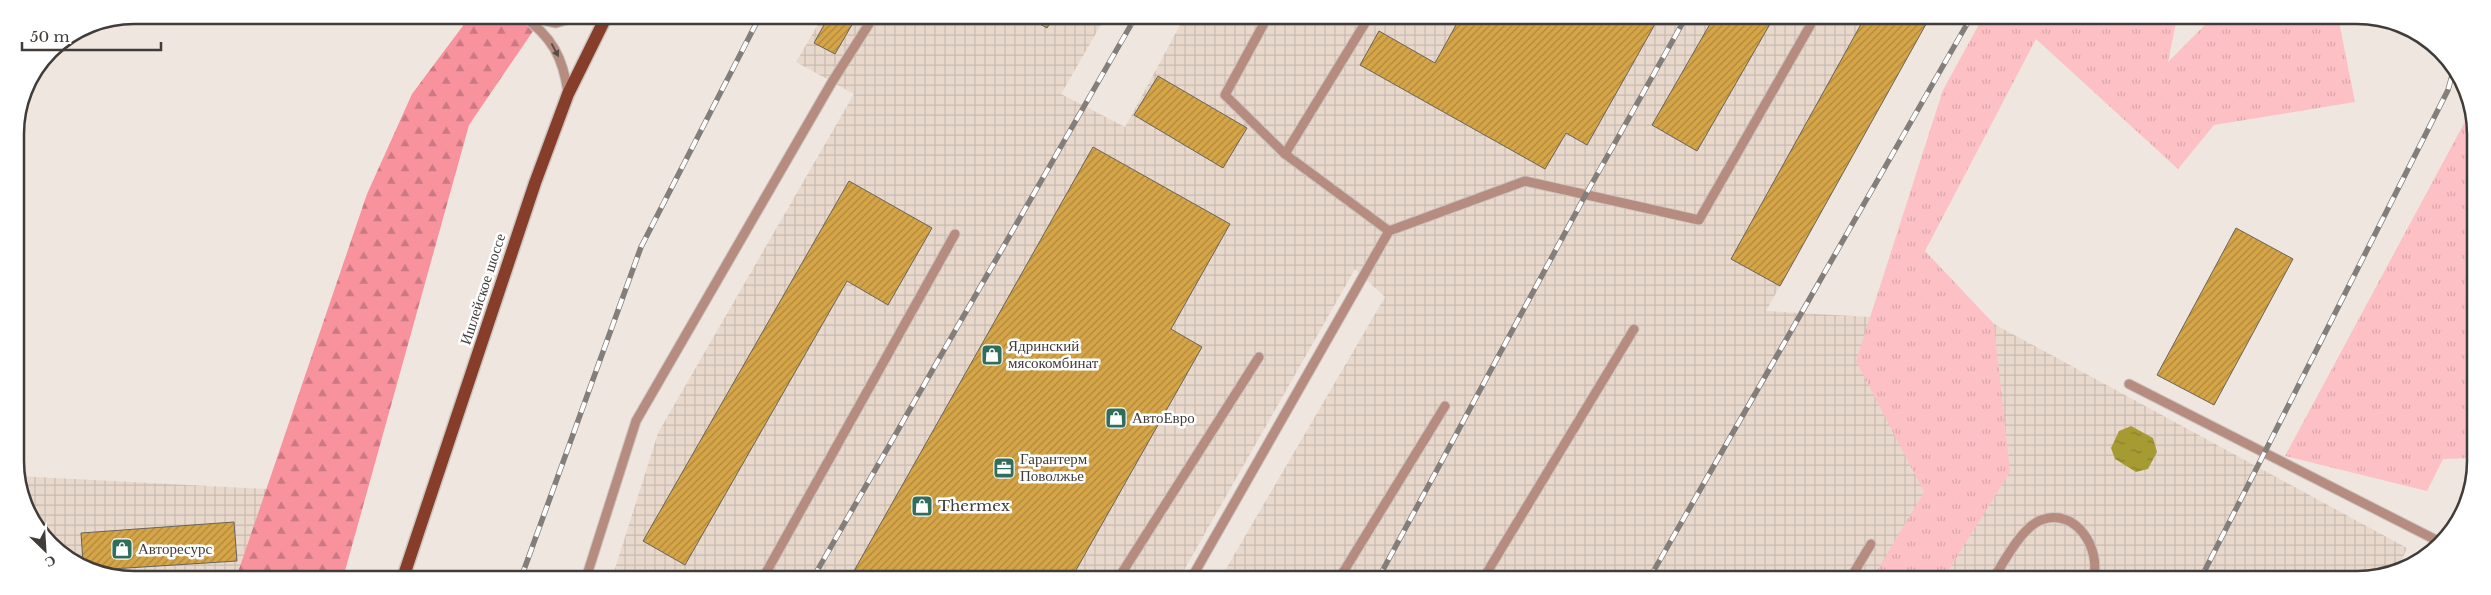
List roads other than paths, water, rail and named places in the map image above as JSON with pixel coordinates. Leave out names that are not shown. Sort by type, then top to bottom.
[{"type":"main road","name":"Ишлейское шоссе","points":[[405,571],[535,183],[568,94],[603,24]]},
{"type":"lane","points":[[533,24],[546,34],[556,50],[565,72],[568,94]]},
{"type":"lane","points":[[588,571],[636,421],[832,82],[869,24]]},
{"type":"lane","points":[[1264,24],[1225,95],[1285,154],[1389,231]]},
{"type":"lane","points":[[1285,154],[1365,24]]},
{"type":"lane","points":[[1196,571],[1389,231],[1525,181],[1699,220],[1812,24]]},
{"type":"lane","points":[[767,571],[955,234]]},
{"type":"lane","points":[[1488,571],[1634,329]]},
{"type":"lane","points":[[1123,571],[1259,357]]},
{"type":"lane","points":[[2130,384],[2435,539]]},
{"type":"lane","points":[[1344,571],[1445,406]]},
{"type":"lane","points":[[1998,571],[2026,529],[2040,520],[2056,517],[2068,520],[2082,531],[2092,546],[2096,561],[2094,571]]},
{"type":"lane","points":[[1855,571],[1871,544]]},
{"type":"water","points":[[2131,426],[2153,438],[2157,452],[2148,469],[2136,472],[2115,459],[2111,448],[2119,431]]},
{"type":"railway","points":[[524,571],[641,247],[756,24]]},
{"type":"railway","points":[[817,571],[1131,24]]},
{"type":"railway","points":[[1382,571],[1586,194],[1682,24]]},
{"type":"railway","points":[[1654,571],[1967,24]]},
{"type":"railway","points":[[2205,571],[2448,90],[2452,77]]},
{"type":"place","name":"Ядринский мясокомбинат","points":[[992,355]]},
{"type":"place","name":"АвтоЕвро","points":[[1116,418]]},
{"type":"place","name":"Гарантерм Поволжье","points":[[1004,468]]},
{"type":"place","name":"Thermex","points":[[922,506]]},
{"type":"place","name":"Авторесурс","points":[[122,549]]}]
